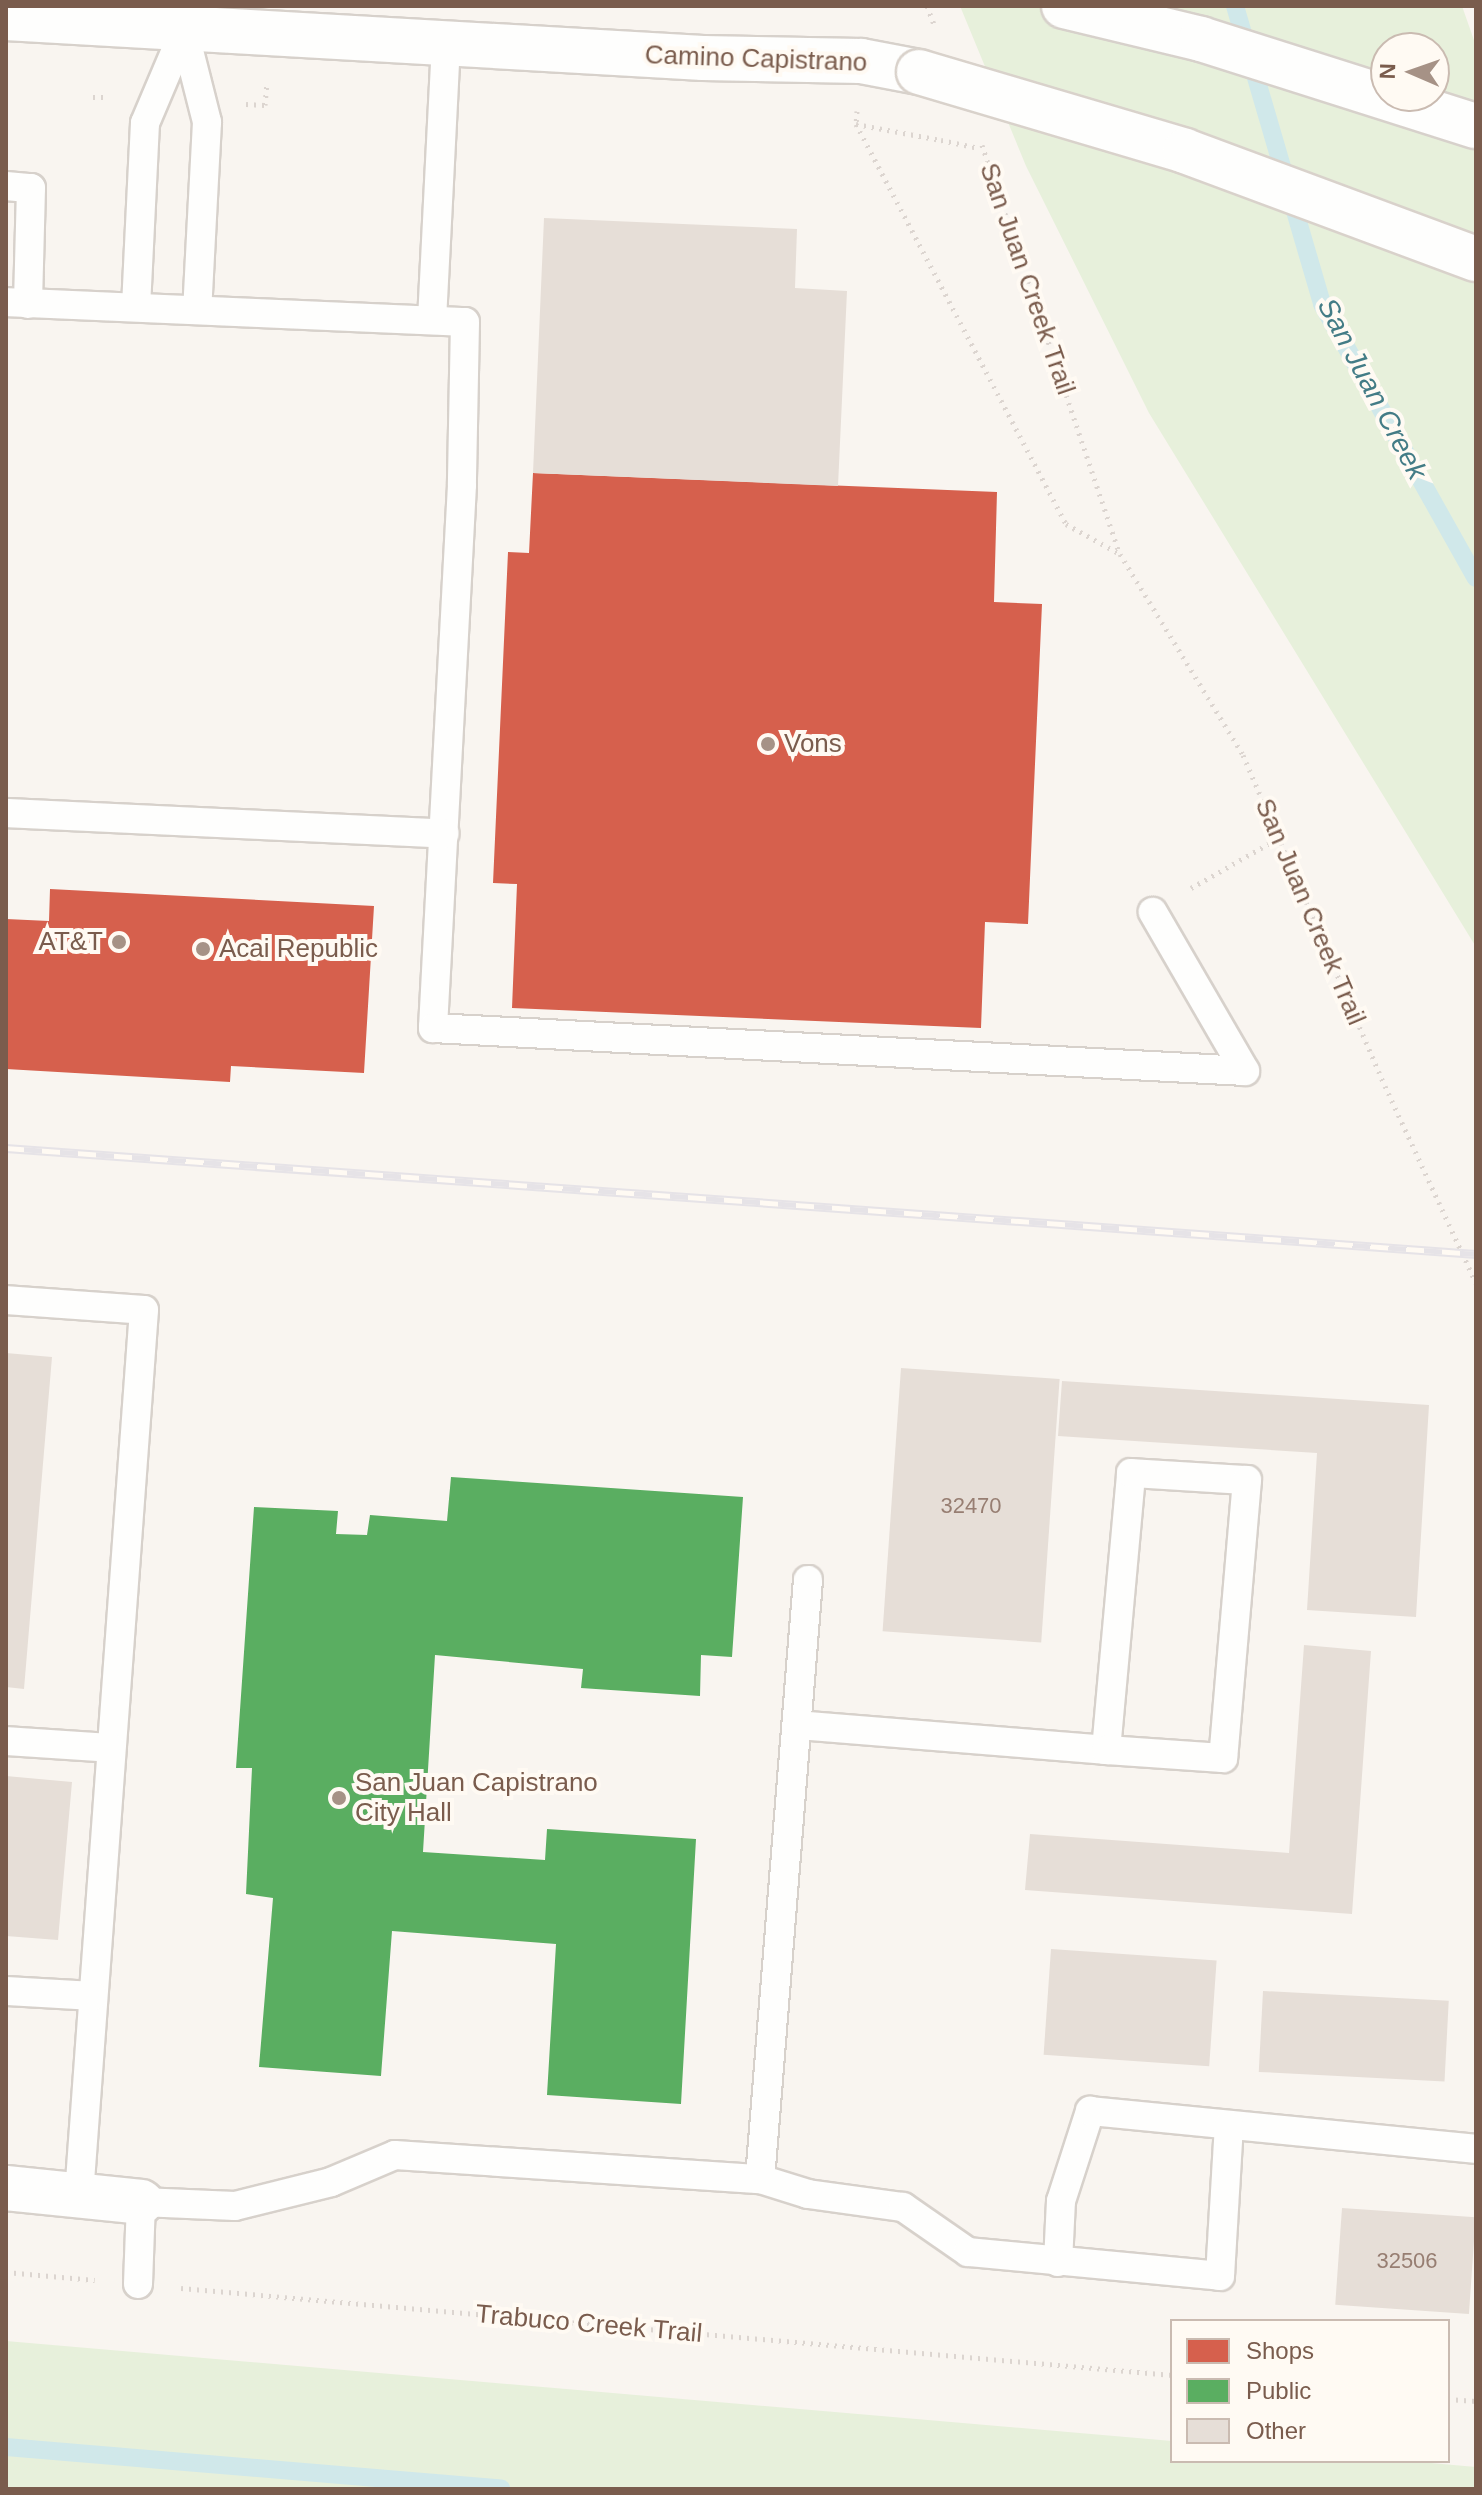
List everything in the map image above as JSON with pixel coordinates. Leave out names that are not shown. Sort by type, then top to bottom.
[{"type":"main road","points":[[1064,6],[1201,39],[1476,126]]},
{"type":"main road","name":"Camino Capistrano","points":[[6,18],[184,31],[861,61],[929,53],[1476,259]]},
{"type":"main road","points":[[6,2188],[141,2202]]},
{"type":"lane","points":[[136,307],[145,123],[184,31]]},
{"type":"lane","points":[[184,31],[207,122],[197,310]]},
{"type":"lane","points":[[432,320],[446,43]]},
{"type":"lane","points":[[6,186],[31,188],[17,303],[465,322],[433,1028],[1245,1071],[1153,912]]},
{"type":"lane","points":[[6,813],[444,834]]},
{"type":"lane","points":[[6,1300],[144,1310],[79,2196]]},
{"type":"lane","points":[[797,1725],[1106,1750],[1223,1758],[1247,1480],[1131,1473],[1106,1750]]},
{"type":"lane","points":[[760,2179],[808,1580]]},
{"type":"lane","points":[[6,1741],[111,1748]]},
{"type":"lane","points":[[6,1991],[93,1996]]},
{"type":"lane","points":[[1058,2262],[1061,2201],[1090,2111],[1476,2149]]},
{"type":"lane","points":[[138,2284],[141,2202],[235,2206],[331,2182],[395,2155],[760,2179],[808,2194],[903,2207],[968,2252],[1220,2276],[1229,2125]]},
{"type":"path","points":[[927,6],[929,53]]},
{"type":"path","points":[[861,61],[856,124],[941,140]]},
{"type":"path","name":"San Juan Creek Trail","points":[[856,124],[1054,493],[1066,524],[1120,554]]},
{"type":"path","name":"San Juan Creek Trail","points":[[979,138],[1120,554],[1243,755],[1277,839],[1476,1283]]},
{"type":"path","points":[[1153,912],[1277,839]]},
{"type":"path","name":"Trabuco Creek Trail","points":[[6,2272],[1170,2375]]},
{"type":"path","points":[[1450,2399],[1476,2401]]},
{"type":"green space","points":[[960,6],[1462,6],[1476,46],[1476,947],[1149,413],[1026,166]]},
{"type":"green space","points":[[6,2341],[1170,2441],[1170,2463],[1431,2463],[1476,2467],[1476,2489],[6,2489]]},
{"type":"building: Shops","name":"Vons","points":[[533,473],[997,492],[994,602],[1042,604],[1028,924],[985,922],[981,1028],[512,1008],[517,884],[493,883],[508,552],[529,553]]},
{"type":"building: Shops","points":[[50,889],[374,906],[364,1073],[231,1066],[230,1082],[6,1069],[6,919],[49,921]]},
{"type":"building: Public","name":"San Juan Capistrano City Hall","points":[[451,1477],[743,1497],[732,1657],[701,1655],[700,1696],[581,1688],[583,1669],[435,1655],[423,1852],[545,1860],[547,1829],[696,1839],[681,2104],[547,2095],[556,1944],[392,1931],[381,2076],[259,2067],[273,1898],[246,1894],[252,1768],[236,1768],[254,1507],[338,1511],[336,1534],[367,1535],[370,1515],[447,1521]]},
{"type":"building: Other","points":[[544,218],[797,229],[795,288],[847,291],[838,486],[533,473]]},
{"type":"building: Other","points":[[6,1353],[52,1357],[24,1689],[6,1687]]},
{"type":"building: Other","points":[[901,1368],[1060,1379],[1041,1642],[883,1631]]},
{"type":"building: Other","points":[[1062,1381],[1429,1405],[1416,1617],[1307,1610],[1317,1453],[1058,1436]]},
{"type":"building: Other","points":[[1304,1645],[1371,1651],[1352,1914],[1025,1890],[1030,1834],[1289,1853]]},
{"type":"building: Other","points":[[6,1776],[72,1782],[58,1940],[6,1936]]},
{"type":"building: Other","points":[[1051,1949],[1217,1961],[1209,2066],[1044,2055]]},
{"type":"building: Other","points":[[1263,1991],[1449,2001],[1445,2082],[1259,2072]]},
{"type":"building: Other","points":[[1342,2208],[1476,2217],[1469,2314],[1335,2305]]},
{"type":"waterway","name":"San Juan Creek","points":[[1235,6],[1322,304],[1476,578]]},
{"type":"waterway","points":[[6,2447],[501,2489]]},
{"type":"railway","points":[[6,1148],[1476,1254]]},
{"type":"place","name":"Vons","points":[[768,744]]},
{"type":"place","name":"AT&T","points":[[119,942]]},
{"type":"place","name":"Acai Republic","points":[[203,949]]},
{"type":"place","name":"San Juan Capistrano City Hall","points":[[339,1798]]}]
